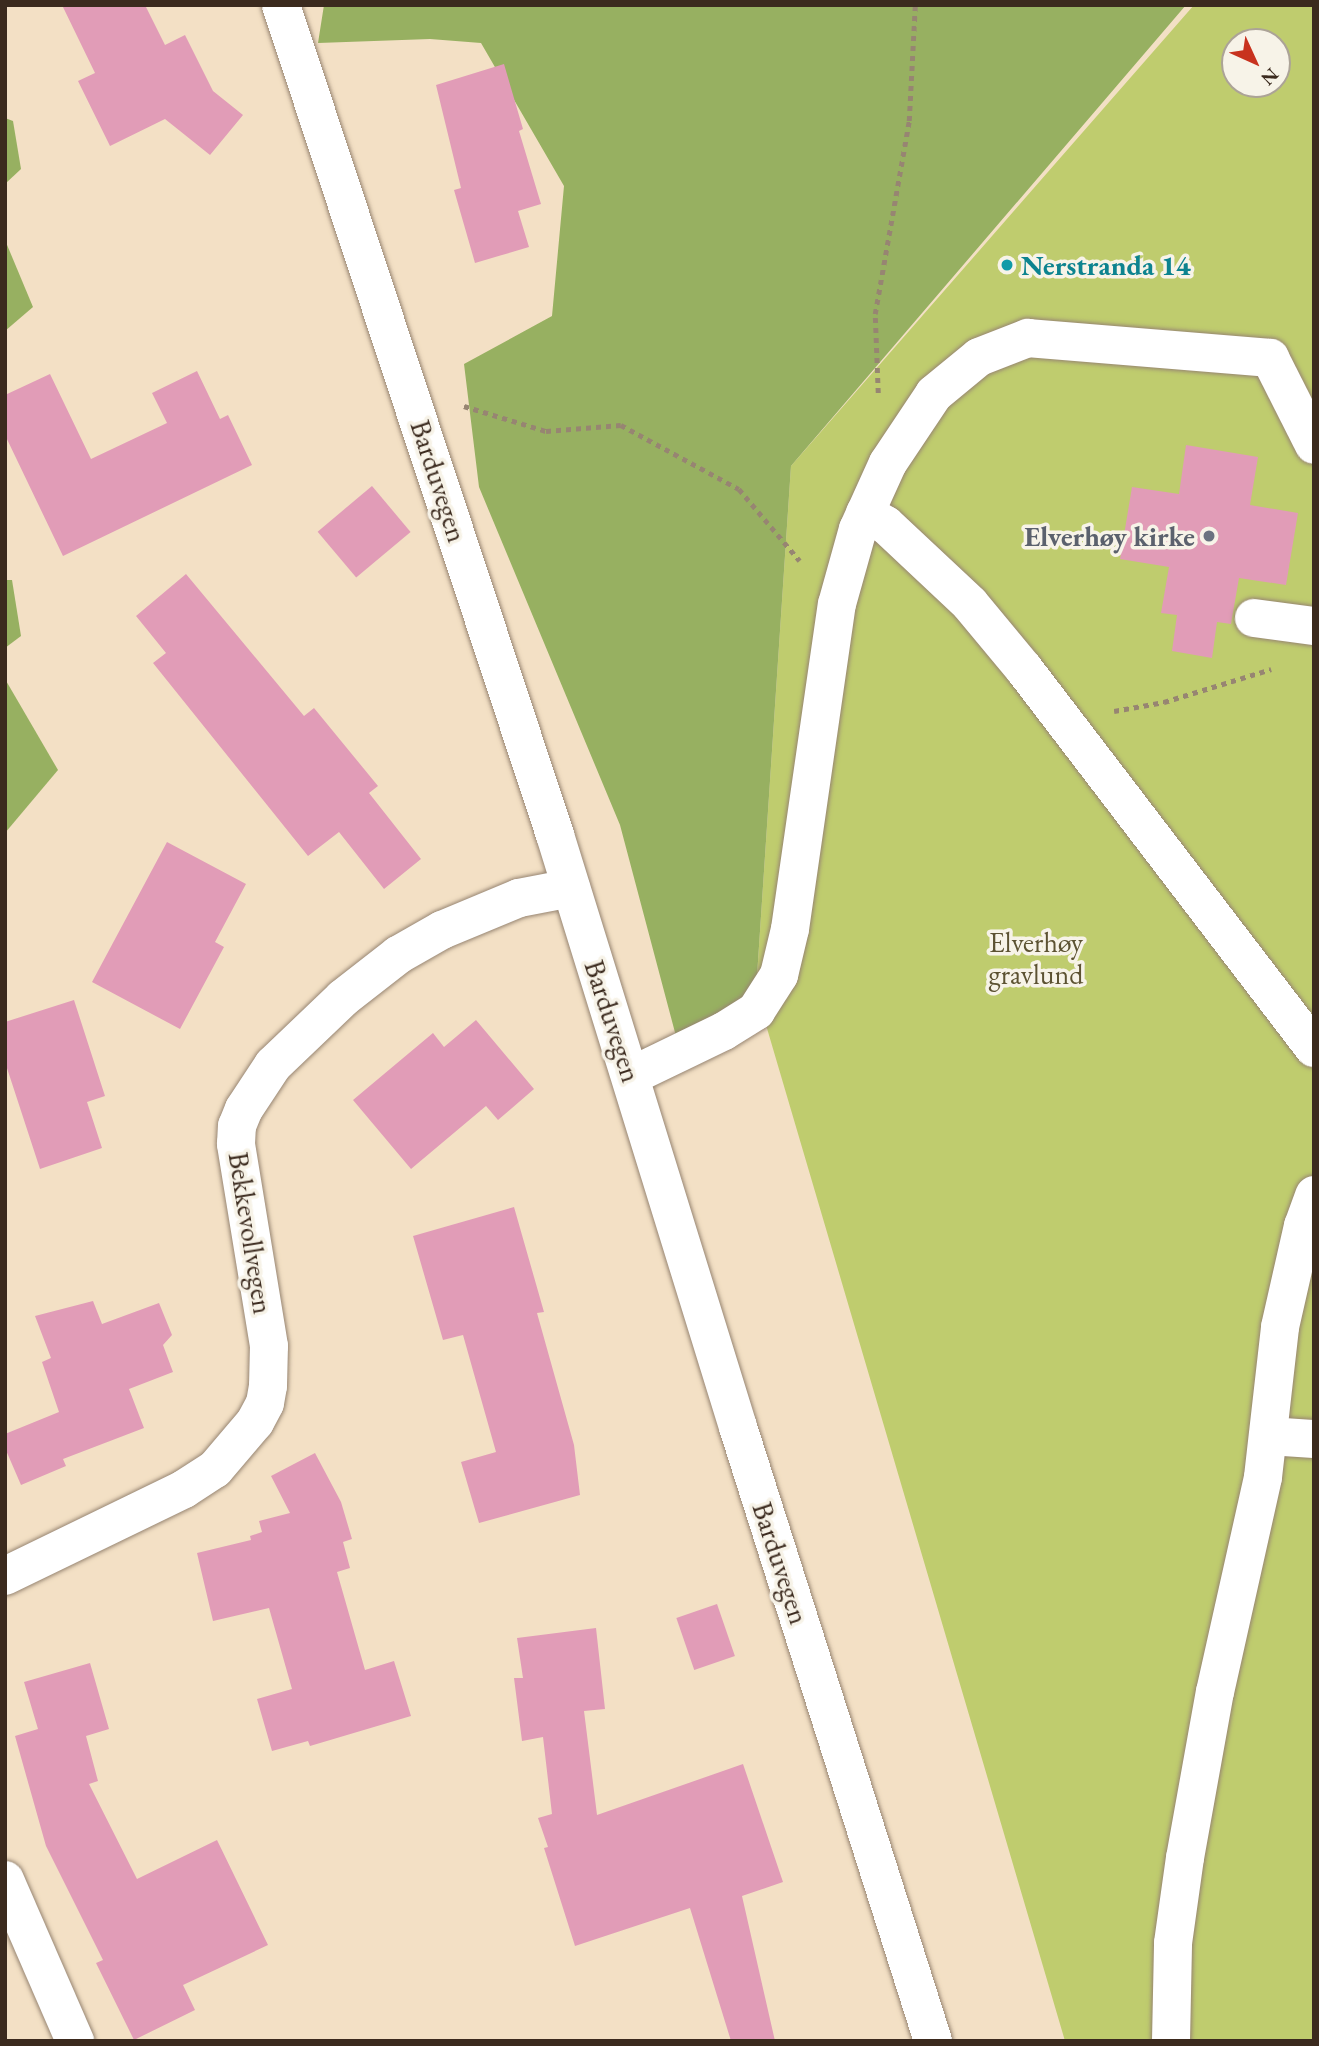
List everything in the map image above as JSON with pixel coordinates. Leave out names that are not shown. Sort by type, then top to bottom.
[{"type":"street","name":"Barduvegen","points":[[281,5],[294,52],[406,378],[631,1076],[738,1427],[933,2041]]},
{"type":"street","points":[[631,1076],[724,1031],[756,1011],[779,975],[790,929],[836,604],[865,513],[888,463],[934,394],[979,357],[1028,338],[1270,358],[1314,444]]},
{"type":"street","points":[[865,513],[886,525],[970,604],[1063,720],[1314,1048]]},
{"type":"street","points":[[1254,618],[1314,626]]},
{"type":"street","name":"Bekkevollvegen","points":[[5,1576],[184,1489],[215,1469],[255,1422],[265,1403],[269,1346],[236,1144],[237,1126],[244,1109],[273,1065],[343,998],[398,955],[442,930],[519,898],[570,888]]},
{"type":"street","points":[[1171,2041],[1173,1943],[1185,1857],[1213,1704],[1263,1477],[1280,1327],[1303,1226],[1314,1195]]},
{"type":"street","points":[[1269,1436],[1314,1438]]},
{"type":"street","points":[[5,1880],[75,2041]]},
{"type":"path","points":[[888,463],[878,399],[875,314],[909,121],[915,5]]},
{"type":"path","points":[[406,378],[447,401],[546,431],[621,425],[739,489],[836,604]]},
{"type":"path","points":[[1063,720],[1164,702],[1276,668]]},
{"type":"green space","points":[[324,5],[1186,5],[791,466],[756,991],[677,1040],[620,825],[479,487],[464,364],[552,316],[564,186],[481,43],[430,39],[318,43]]},
{"type":"green space","name":"Elverhøy gravlund","points":[[1194,5],[1314,5],[1314,2041],[1065,2041],[756,991],[791,466]]},
{"type":"green space","points":[[5,118],[13,121],[21,169],[5,184]]},
{"type":"green space","points":[[5,240],[33,307],[5,331]]},
{"type":"green space","points":[[5,580],[12,580],[21,636],[5,648]]},
{"type":"green space","points":[[5,679],[58,770],[5,833]]},
{"type":"building","points":[[62,5],[145,5],[165,45],[185,35],[213,91],[243,115],[210,155],[165,119],[110,146],[78,81],[95,73]]},
{"type":"building","points":[[504,64],[523,129],[519,131],[541,204],[518,211],[529,247],[475,263],[454,190],[461,188],[436,85]]},
{"type":"building","points":[[197,371],[220,419],[228,415],[252,465],[63,556],[5,435],[5,395],[50,374],[91,459],[167,423],[152,393]]},
{"type":"building","name":"Elverhøy kirke","points":[[1186,445],[1258,457],[1250,505],[1298,513],[1286,585],[1239,578],[1231,624],[1217,622],[1212,658],[1172,651],[1177,615],[1161,613],[1169,567],[1120,559],[1132,487],[1179,494]]},
{"type":"building","points":[[372,486],[411,532],[356,578],[318,532]]},
{"type":"building","points":[[186,574],[304,716],[314,708],[378,786],[369,793],[421,859],[384,889],[339,832],[308,856],[153,663],[166,653],[136,616]]},
{"type":"building","points":[[167,842],[246,884],[215,942],[224,947],[180,1029],[92,982]]},
{"type":"building","points":[[74,1000],[105,1096],[87,1102],[102,1148],[40,1169],[5,1062],[5,1022]]},
{"type":"building","points":[[476,1020],[534,1089],[498,1120],[486,1106],[411,1169],[353,1100],[433,1033],[444,1047]]},
{"type":"building","points":[[514,1207],[544,1312],[537,1313],[574,1445],[580,1495],[479,1523],[461,1462],[496,1452],[463,1335],[443,1340],[413,1236]]},
{"type":"building","points":[[93,1301],[102,1324],[159,1303],[172,1335],[163,1345],[173,1372],[129,1389],[144,1428],[63,1459],[66,1466],[21,1485],[5,1448],[5,1434],[59,1412],[42,1362],[51,1358],[35,1316]]},
{"type":"building","points":[[315,1453],[341,1502],[352,1539],[343,1542],[350,1568],[337,1572],[365,1670],[394,1661],[411,1716],[310,1746],[308,1741],[272,1751],[257,1699],[292,1689],[269,1608],[213,1621],[197,1553],[251,1540],[250,1536],[262,1532],[259,1521],[290,1513],[271,1476]]},
{"type":"building","points":[[717,1604],[735,1656],[694,1670],[676,1618]]},
{"type":"building","points":[[596,1628],[605,1709],[584,1711],[597,1815],[743,1764],[783,1882],[742,1896],[775,2041],[731,2041],[690,1908],[575,1946],[544,1848],[548,1847],[538,1818],[552,1814],[543,1737],[522,1741],[514,1678],[523,1678],[517,1638]]},
{"type":"building","points":[[90,1663],[109,1729],[86,1736],[98,1781],[89,1784],[137,1879],[217,1840],[268,1945],[183,1985],[195,2010],[134,2040],[96,1963],[103,1960],[46,1846],[15,1736],[38,1729],[24,1682]]},
{"type":"place","name":"Nerstranda 14","points":[[1007,265]]},
{"type":"place","name":"Elverhøy kirke","points":[[1209,536]]}]
